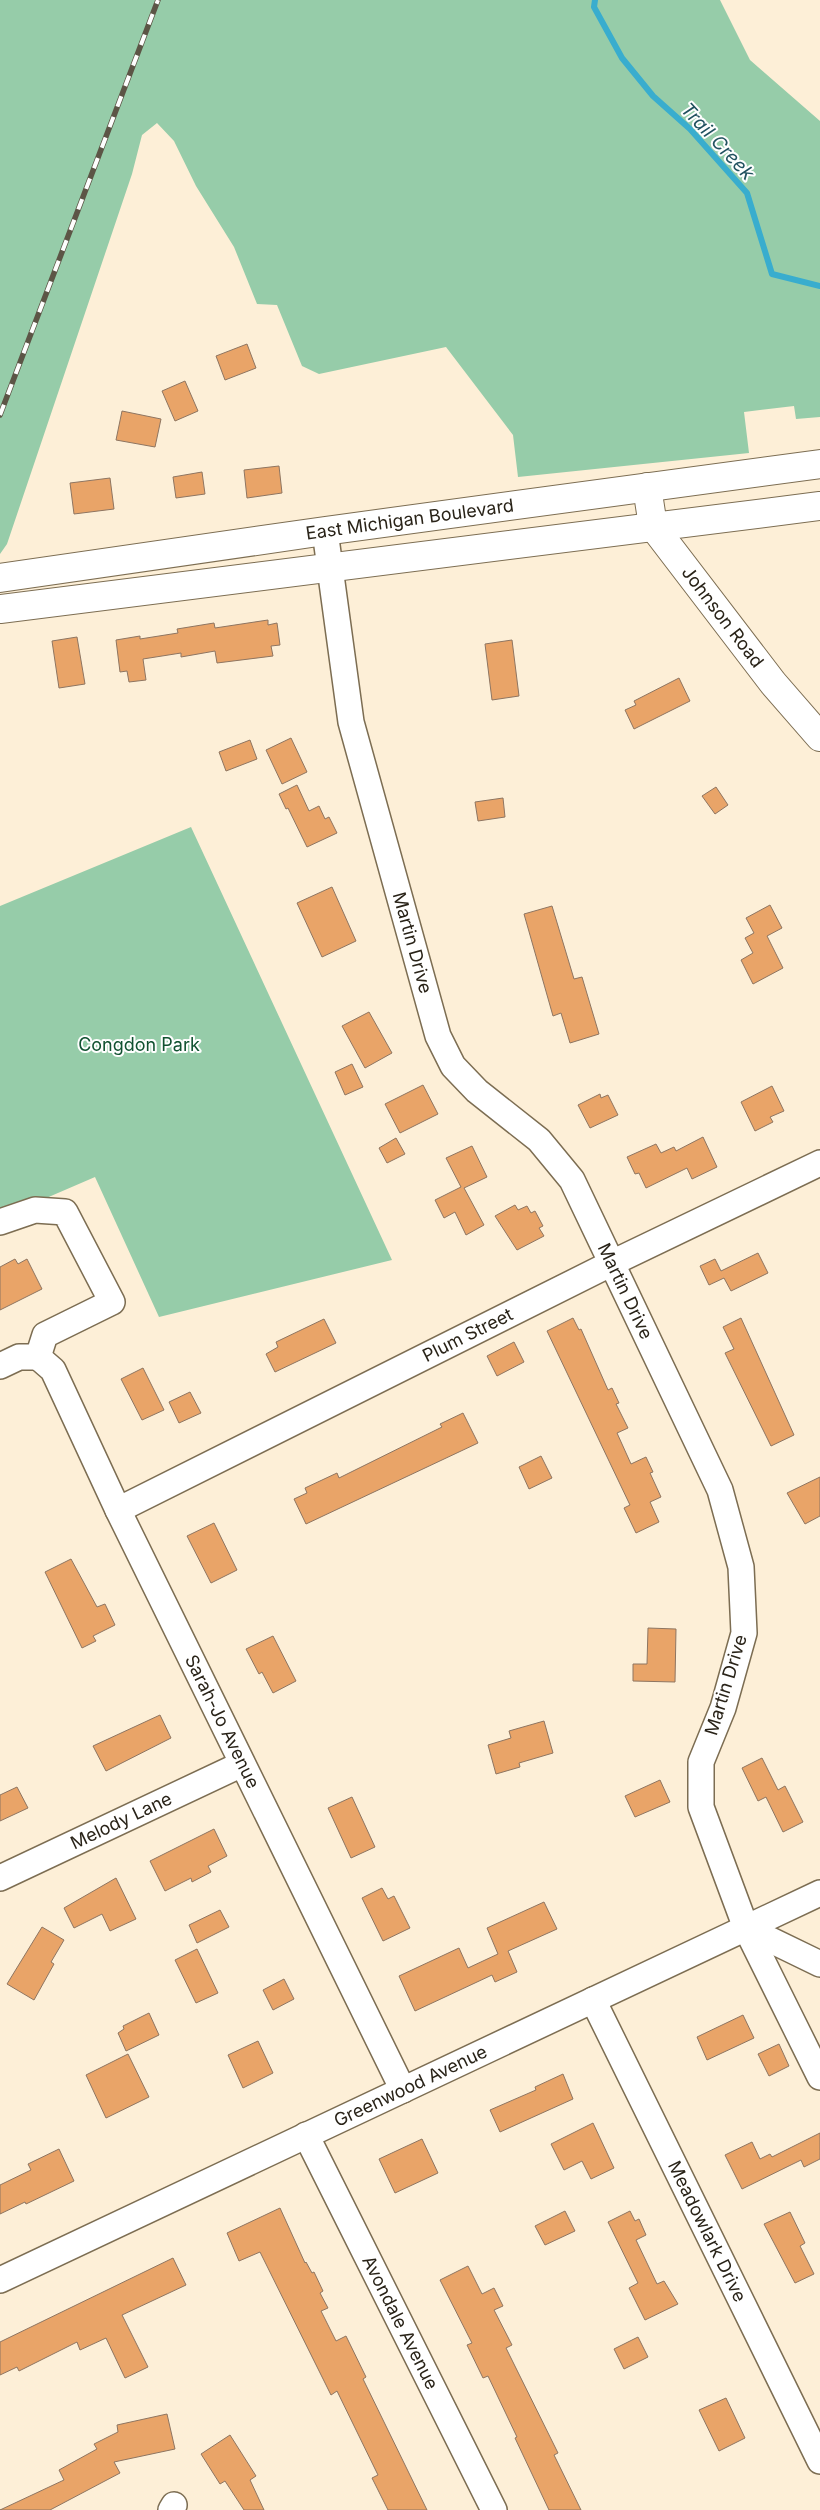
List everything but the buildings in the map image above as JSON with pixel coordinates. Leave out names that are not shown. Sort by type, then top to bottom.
[{"type":"main road","name":"East Michigan Boulevard","points":[[0,578],[325,531],[820,464]]},
{"type":"main road","name":"Johnson Road","points":[[647,487],[653,526],[773,683],[820,737]]},
{"type":"main road","name":"East Michigan Boulevard","points":[[0,609],[820,506]]},
{"type":"street","name":"Martin Drive","points":[[325,531],[351,722],[438,1036],[453,1066],[477,1091],[539,1140],[572,1180],[720,1490],[741,1567],[744,1633],[723,1708],[701,1762],[701,1807],[746,1928],[820,2077]]},
{"type":"street","name":"Plum Street","points":[[118,1510],[612,1263],[820,1163]]},
{"type":"street","points":[[0,1222],[35,1210],[65,1212],[112,1302],[45,1335],[38,1357],[19,1357],[0,1366]]},
{"type":"street","name":"Sarah-Jo Avenue","points":[[38,1357],[53,1370],[118,1510],[402,2090]]},
{"type":"street","name":"Melody Lane","points":[[0,1878],[242,1764]]},
{"type":"street","name":"Greenwood Avenue","points":[[0,2280],[820,1893]]},
{"type":"street","points":[[746,1928],[820,1964]]},
{"type":"street","name":"Meadowlark Drive","points":[[593,2000],[820,2461]]},
{"type":"street","name":"Avondale Avenue","points":[[306,2135],[494,2510]]},
{"type":"green space","points":[[0,0],[720,0],[750,60],[820,121],[820,417],[796,419],[794,406],[744,412],[749,453],[518,477],[513,435],[446,347],[319,374],[302,366],[277,305],[257,304],[234,247],[196,186],[174,141],[157,123],[142,135],[132,174],[7,544],[0,554]]},
{"type":"green space","name":"Congdon Park","points":[[191,827],[392,1260],[159,1317],[95,1177],[0,1218],[0,906]]},
{"type":"waterway","name":"Trail Creek","points":[[595,0],[594,7],[622,58],[653,96],[690,129],[747,193],[772,274],[820,286]]},
{"type":"railway","points":[[0,415],[158,0]]}]
